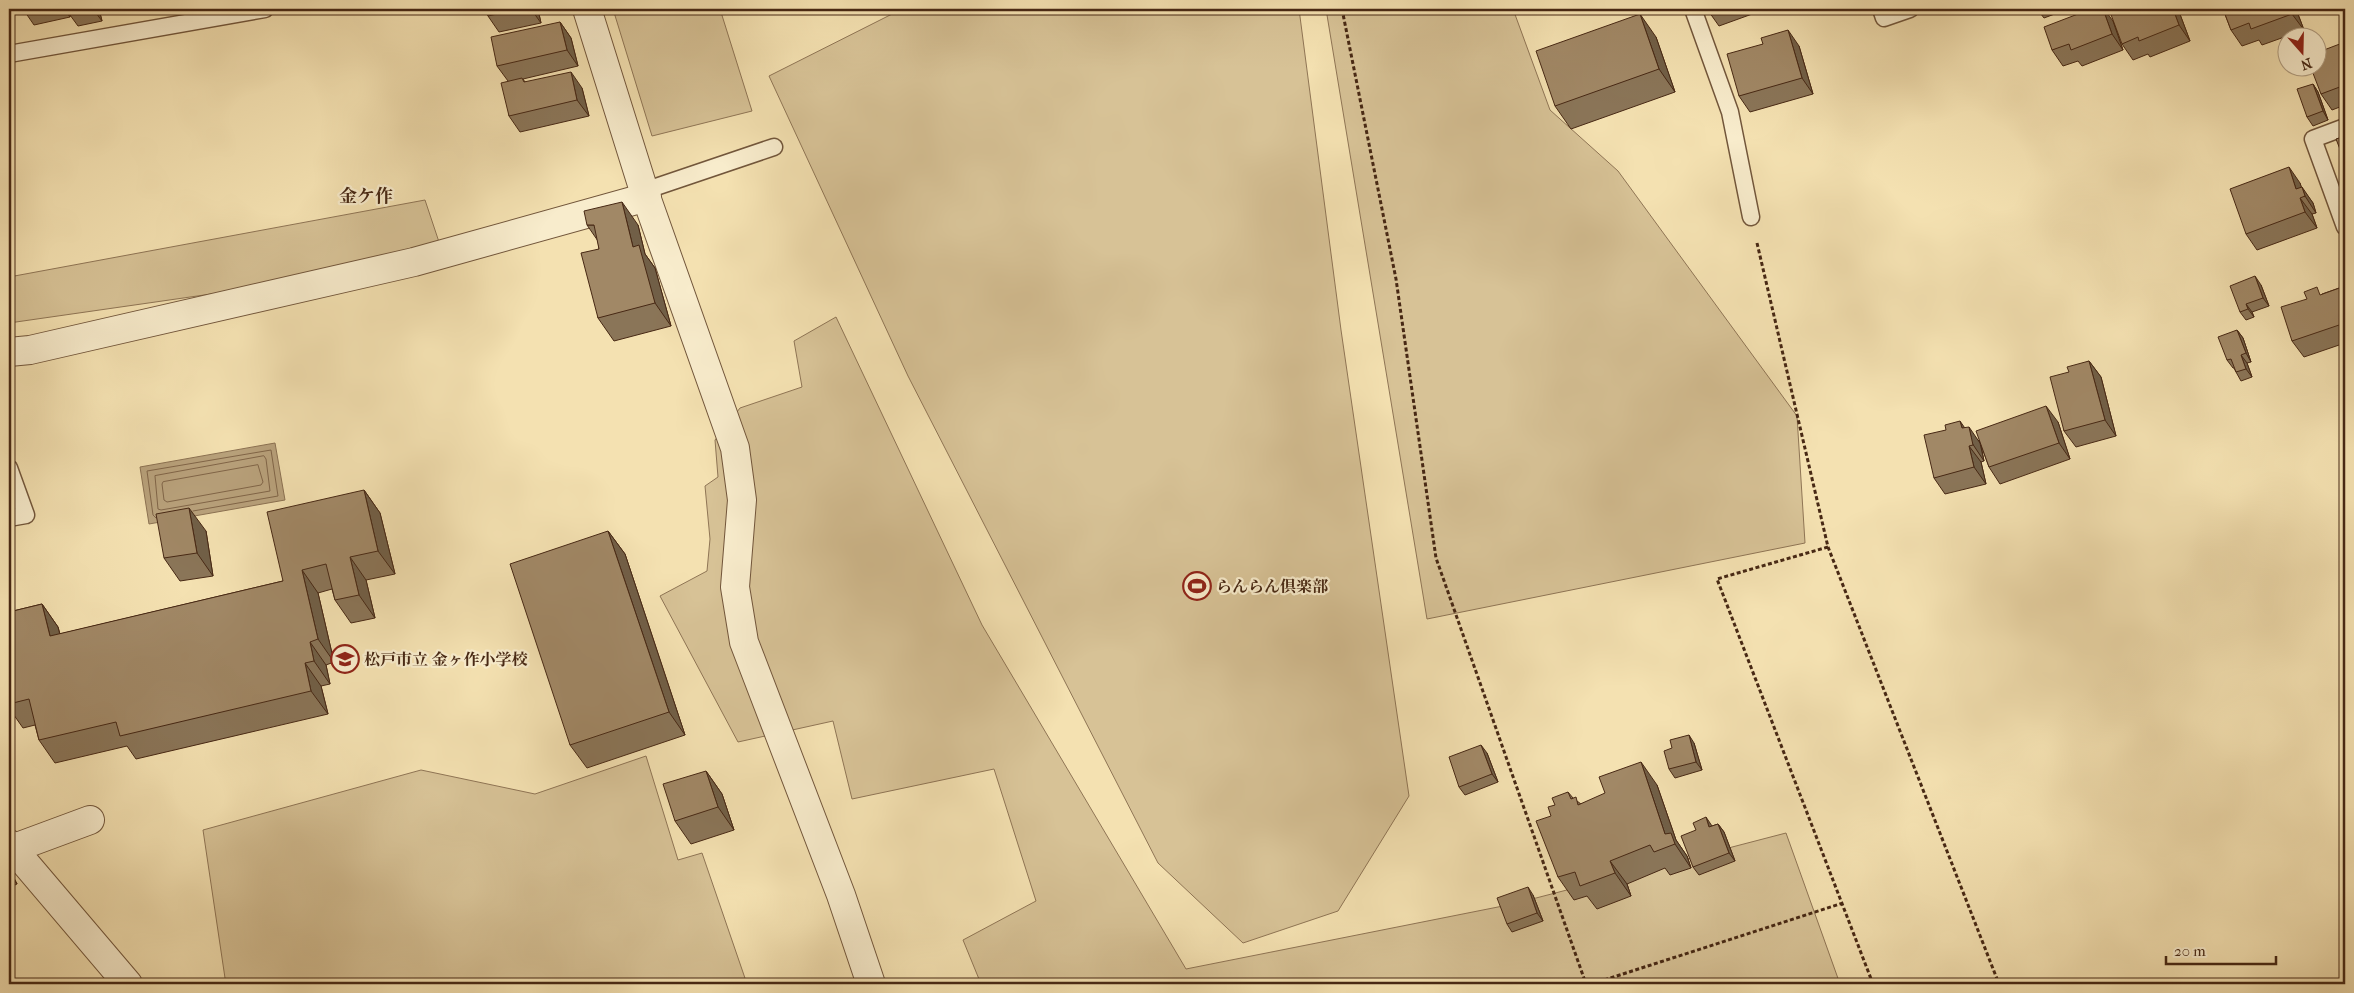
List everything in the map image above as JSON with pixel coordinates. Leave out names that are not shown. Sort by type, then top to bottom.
[{"type":"street","points":[[587,9],[645,194],[734,448],[742,500],[735,587],[744,642],[841,895],[871,984]]},
{"type":"street","points":[[9,352],[30,350],[414,262],[645,194]]},
{"type":"street","points":[[90,820],[10,847],[128,984]]},
{"type":"lane","points":[[9,54],[265,9]]},
{"type":"lane","points":[[1693,9],[1730,112],[1751,218]]},
{"type":"lane","points":[[1881,9],[1884,18],[1910,9]]},
{"type":"lane","points":[[2345,127],[2313,139],[2345,227]]},
{"type":"lane","points":[[645,194],[774,147]]},
{"type":"lane","points":[[9,468],[26,515],[9,518]]},
{"type":"path","points":[[1342,9],[1396,279],[1436,558],[1586,984]]},
{"type":"path","points":[[1751,218],[1828,547],[1999,984]]},
{"type":"path","points":[[1828,547],[1717,579],[1873,984]]},
{"type":"path","points":[[1592,984],[1843,903]]},
{"type":"shaded area","points":[[613,9],[720,9],[752,111],[652,136]]},
{"type":"shaded area","name":"らんらん倶楽部","points":[[902,9],[1299,9],[1341,330],[1409,796],[1338,911],[1243,943],[1158,863],[908,376],[769,76]]},
{"type":"shaded area","points":[[1326,9],[1513,9],[1550,110],[1618,171],[1797,416],[1805,543],[1427,619]]},
{"type":"shaded area","points":[[425,200],[441,248],[239,290],[9,323],[9,277]]},
{"type":"shaded area","points":[[836,317],[982,625],[1186,969],[1513,904],[1786,833],[1840,984],[981,984],[963,940],[1036,901],[994,769],[852,799],[833,721],[738,742],[660,596],[707,571],[710,539],[705,486],[718,477],[715,440],[740,408],[802,387],[794,341]]},
{"type":"shaded area","points":[[646,756],[678,860],[702,853],[747,984],[230,984],[225,978],[203,830],[421,770],[535,794]]},
{"type":"water","points":[[275,443],[285,500],[149,524],[140,467]]},
{"type":"building","points":[[486,9],[520,9],[488,16]]},
{"type":"building","points":[[2091,9],[2103,9],[2112,34],[2071,50],[2069,44],[2052,50],[2044,27]]},
{"type":"building","points":[[2119,9],[2173,9],[2179,25],[2139,41],[2138,37],[2122,44],[2110,12]]},
{"type":"building","points":[[2223,9],[2291,9],[2292,14],[2251,29],[2249,23],[2231,30]]},
{"type":"building","points":[[1640,14],[1659,69],[1555,106],[1536,51]]},
{"type":"building","points":[[560,22],[567,50],[497,66],[491,37]]},
{"type":"building","points":[[1788,30],[1802,78],[1739,96],[1727,54],[1763,44],[1761,38]]},
{"type":"building","points":[[2345,42],[2345,85],[2321,94],[2315,78],[2326,78],[2326,49]]},
{"type":"building","points":[[571,72],[577,100],[509,116],[501,83],[522,78],[524,82]]},
{"type":"building","points":[[2313,84],[2323,111],[2307,117],[2297,89]]},
{"type":"building","points":[[2345,136],[2345,162],[2336,139]]},
{"type":"building","points":[[2289,167],[2296,189],[2302,187],[2305,196],[2300,198],[2305,212],[2246,234],[2230,189]]},
{"type":"building","points":[[622,202],[633,247],[639,245],[655,303],[598,318],[581,253],[599,249],[594,225],[587,225],[584,211]]},
{"type":"building","points":[[2255,276],[2263,298],[2246,304],[2248,309],[2240,312],[2230,286]]},
{"type":"building","points":[[2345,286],[2345,323],[2292,341],[2281,307],[2307,299],[2304,292],[2317,287],[2320,295]]},
{"type":"building","points":[[2237,330],[2246,353],[2241,355],[2246,369],[2236,372],[2231,359],[2227,360],[2218,337]]},
{"type":"building","points":[[2089,361],[2105,420],[2064,431],[2050,377],[2069,372],[2067,367]]},
{"type":"building","points":[[2046,406],[2059,443],[1989,467],[1976,431]]},
{"type":"building","points":[[1960,421],[1962,428],[1969,427],[1973,445],[1969,446],[1974,467],[1934,478],[1924,435],[1946,430],[1945,425]]},
{"type":"building","points":[[364,490],[378,551],[350,557],[359,595],[335,600],[326,564],[302,570],[318,639],[310,642],[314,661],[305,663],[311,691],[120,736],[116,722],[39,740],[29,699],[9,704],[9,612],[42,604],[50,636],[283,581],[267,512]]},
{"type":"building","points":[[189,508],[197,553],[164,558],[156,514]]},
{"type":"building","points":[[608,531],[669,712],[570,745],[510,564]]},
{"type":"building","points":[[1689,735],[1696,762],[1669,769],[1664,751],[1672,748],[1670,740]]},
{"type":"building","points":[[1481,745],[1492,774],[1459,787],[1449,757]]},
{"type":"building","points":[[1641,762],[1665,834],[1671,833],[1675,844],[1654,852],[1650,845],[1610,861],[1615,873],[1580,886],[1575,872],[1558,877],[1536,821],[1551,816],[1548,807],[1555,805],[1552,798],[1568,792],[1571,799],[1576,797],[1578,805],[1605,793],[1599,777]]},
{"type":"building","points":[[706,771],[718,807],[675,821],[663,784]]},
{"type":"building","points":[[1706,817],[1709,827],[1718,824],[1729,853],[1693,867],[1681,836],[1696,830],[1693,823]]},
{"type":"building","points":[[1528,887],[1537,913],[1507,924],[1497,898]]},
{"type":"place","name":"らんらん倶楽部","points":[[1197,586]]},
{"type":"place","name":"松戸市立 金ヶ作小学校","points":[[345,659]]},
{"type":"district","name":"金ケ作","points":[[366,196]]}]
